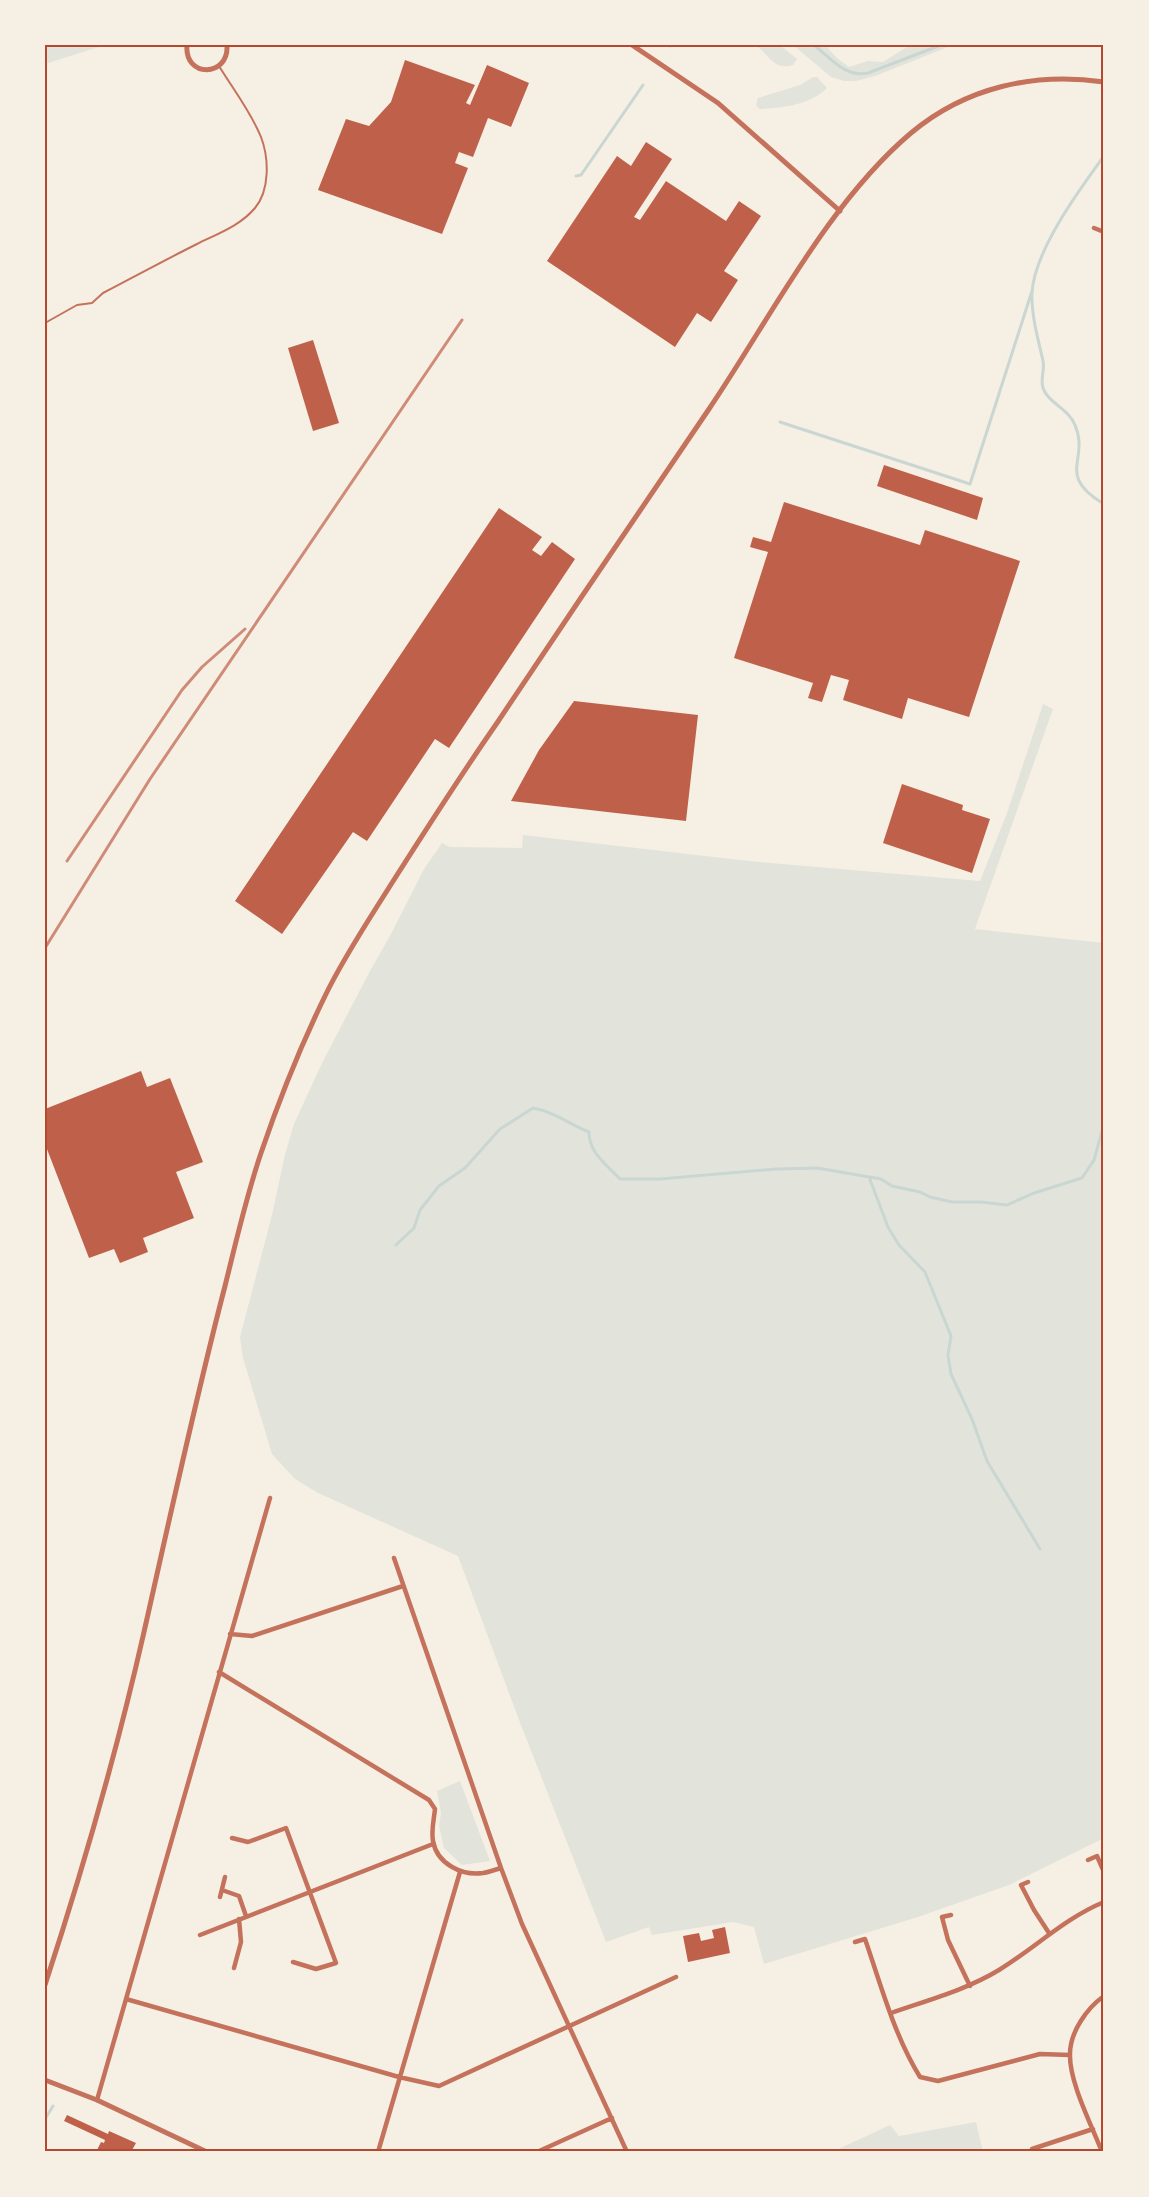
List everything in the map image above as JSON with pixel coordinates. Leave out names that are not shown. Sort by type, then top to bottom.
[{"type":"street","points":[[187,45],[188,58],[196,67],[208,70],[219,66],[226,57],[227,45]]},
{"type":"street","points":[[632,45],[718,103],[840,211]]},
{"type":"street","points":[[45,1985],[100,1805],[139,1654],[209,1345],[246,1205],[273,1120],[327,992],[379,903],[440,808],[726,383],[784,291],[840,211],[877,166],[910,134],[932,117],[964,99],[1004,85],[1030,80],[1064,78],[1104,82]]},
{"type":"street","points":[[1094,228],[1104,231]]},
{"type":"street","points":[[97,2100],[270,1498]]},
{"type":"street","points":[[394,1558],[522,1924],[627,2152]]},
{"type":"street","points":[[230,1634],[252,1636],[404,1586]]},
{"type":"street","points":[[219,1672],[429,1800],[435,1809],[432,1829],[433,1844],[442,1859],[460,1872],[483,1873],[501,1868]]},
{"type":"street","points":[[232,1838],[248,1842],[286,1828],[336,1963],[316,1969],[293,1962]]},
{"type":"street","points":[[200,1935],[433,1844]]},
{"type":"street","points":[[1089,1860],[1097,1856],[1104,1872]]},
{"type":"street","points":[[378,2152],[460,1872]]},
{"type":"street","points":[[220,1897],[225,1877]]},
{"type":"street","points":[[1028,1882],[1021,1885],[1049,1933]]},
{"type":"street","points":[[222,1890],[239,1896],[246,1916]]},
{"type":"street","points":[[891,2013],[970,1986],[1000,1969],[1049,1933],[1089,1908],[1104,1902]]},
{"type":"street","points":[[951,1915],[942,1917],[948,1940],[970,1986]]},
{"type":"street","points":[[234,1968],[241,1941],[239,1919]]},
{"type":"street","points":[[855,1942],[865,1939],[910,2061],[920,2077],[938,2081],[1040,2054],[1070,2055]]},
{"type":"street","points":[[126,1999],[399,2077],[439,2086],[676,1977]]},
{"type":"street","points":[[1102,2152],[1076,2084],[1070,2055],[1073,2038],[1082,2019],[1091,2005],[1104,1996]]},
{"type":"street","points":[[45,2080],[97,2100],[207,2152]]},
{"type":"street","points":[[537,2152],[612,2118]]},
{"type":"street","points":[[1031,2152],[1032,2149],[1093,2129]]},
{"type":"lane","points":[[45,323],[77,305],[92,303],[105,291],[222,232],[243,219],[260,200],[266,174],[265,153],[261,137],[219,66]]},
{"type":"shaded area","points":[[45,45],[105,45],[45,64]]},
{"type":"shaded area","points":[[756,45],[780,45],[797,59],[793,65],[781,66],[772,61]]},
{"type":"shaded area","points":[[793,45],[825,45],[849,67],[868,61],[883,62],[910,45],[953,45],[875,76],[856,81],[844,81],[831,77]]},
{"type":"shaded area","points":[[817,77],[827,88],[813,98],[777,108],[759,109],[756,105],[758,98],[800,85]]},
{"type":"shaded area","points":[[1043,704],[1053,709],[975,929],[1104,943],[1104,1838],[1009,1885],[918,1917],[764,1964],[754,1927],[733,1922],[652,1935],[649,1927],[606,1942],[458,1556],[318,1493],[295,1479],[272,1454],[243,1358],[240,1337],[294,1124],[323,1061],[370,971],[424,869],[442,843],[450,847],[522,848],[523,835],[749,861],[980,881],[1007,813]]},
{"type":"shaded area","points":[[460,1781],[490,1861],[462,1865],[444,1848],[439,1826],[441,1813],[437,1791]]},
{"type":"shaded area","points":[[976,2122],[983,2152],[832,2152],[890,2125],[899,2136]]},
{"type":"building","points":[[405,60],[475,85],[466,103],[470,105],[487,65],[529,83],[511,127],[488,118],[473,157],[459,152],[455,163],[468,168],[442,234],[318,190],[346,119],[369,126],[391,102]]},
{"type":"building","points":[[646,142],[672,159],[634,217],[640,220],[666,181],[726,221],[739,201],[761,216],[724,271],[738,280],[711,322],[697,313],[675,347],[547,261],[617,156],[631,166]]},
{"type":"building","points":[[313,340],[339,423],[313,431],[288,348]]},
{"type":"building","points":[[884,465],[983,498],[977,520],[877,486]]},
{"type":"building","points":[[784,502],[920,545],[925,530],[1020,561],[969,717],[908,698],[902,719],[843,700],[849,680],[831,675],[822,702],[808,698],[813,683],[734,658],[768,552],[750,547],[753,537],[771,542]]},
{"type":"building","points":[[499,508],[542,537],[532,550],[541,556],[552,542],[575,559],[449,748],[435,739],[367,841],[353,832],[282,934],[235,901]]},
{"type":"building","points":[[574,701],[698,715],[686,821],[511,801],[539,750]]},
{"type":"building","points":[[902,784],[963,805],[962,810],[990,819],[972,873],[883,843]]},
{"type":"building","points":[[141,1071],[147,1087],[170,1078],[203,1162],[176,1172],[194,1218],[143,1238],[148,1252],[120,1263],[114,1249],[89,1258],[45,1144],[45,1109]]},
{"type":"building","points":[[725,1927],[730,1953],[688,1962],[683,1936],[699,1933],[701,1941],[714,1938],[712,1930]]},
{"type":"building","points":[[67,2115],[108,2134],[109,2131],[136,2143],[131,2152],[96,2152],[101,2142],[104,2143],[105,2140],[64,2121]]},
{"type":"waterway","points":[[814,45],[845,70],[860,74],[941,45]]},
{"type":"waterway","points":[[576,176],[581,175],[643,85]]},
{"type":"waterway","points":[[1104,156],[1071,203],[1049,240],[1035,276],[1032,293],[1035,327],[1043,364],[1043,388],[1049,398],[1072,419],[1079,437],[1077,475],[1089,494],[1104,504]]},
{"type":"waterway","points":[[780,422],[970,484],[1032,291]]},
{"type":"waterway","points":[[396,1245],[414,1228],[420,1210],[439,1186],[465,1168],[500,1129],[533,1108],[555,1115],[589,1132],[595,1152],[620,1179],[660,1179],[776,1169],[817,1168],[881,1179],[892,1186],[952,1202],[1007,1205],[1034,1193],[1082,1178],[1094,1160],[1104,1124]]},
{"type":"waterway","points":[[869,1177],[888,1227],[899,1245],[925,1272],[951,1336],[948,1355],[951,1374],[972,1419],[987,1461],[1040,1549]]},
{"type":"waterway","points":[[45,2119],[53,2106]]},
{"type":"railway","points":[[45,948],[150,779],[462,320]]},
{"type":"railway","points":[[67,861],[182,690],[202,667],[245,629]]}]
